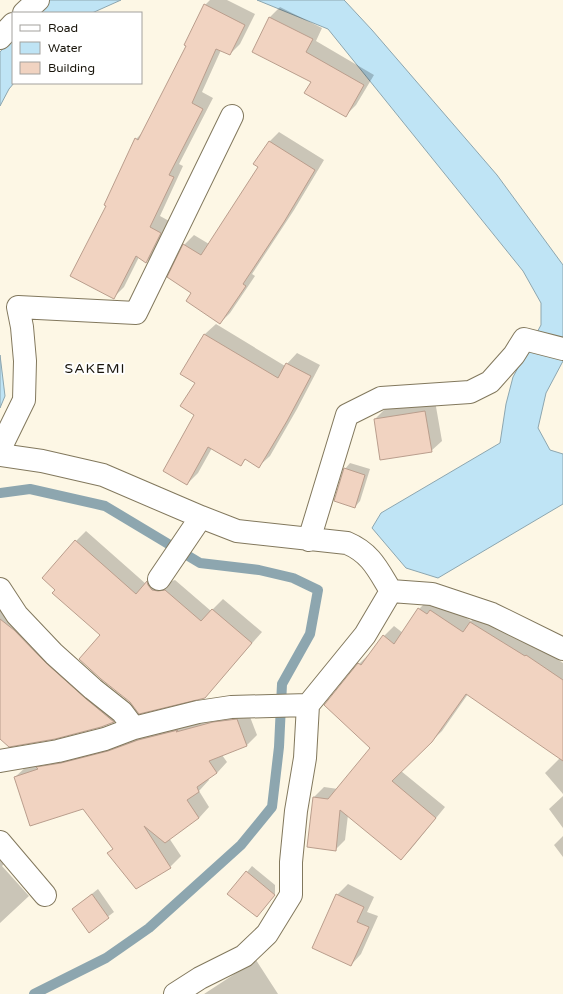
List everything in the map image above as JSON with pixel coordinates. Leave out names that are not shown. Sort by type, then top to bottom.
[{"type":"street","points":[[25,12],[38,0]]},
{"type":"street","points":[[0,38],[12,25]]},
{"type":"street","points":[[0,449],[24,400],[25,361],[22,327],[18,307],[136,313],[232,116]]},
{"type":"street","points":[[309,540],[347,414],[381,398],[470,392],[490,382],[514,355],[524,339],[563,349]]},
{"type":"street","points":[[0,455],[42,461],[103,475],[237,531],[347,543],[358,548],[374,563],[391,591]]},
{"type":"street","points":[[159,579],[201,516]]},
{"type":"street","points":[[0,589],[17,615],[54,654],[93,689],[122,712],[134,728]]},
{"type":"street","points":[[391,591],[432,594],[492,614],[563,649]]},
{"type":"street","points":[[175,994],[200,978],[244,956],[267,934],[291,895],[291,862],[296,811],[305,758],[308,705],[365,635],[391,591]]},
{"type":"street","points":[[0,761],[58,751],[105,739],[134,728],[205,711],[231,707],[308,705]]},
{"type":"street","points":[[0,842],[46,895]]},
{"type":"water","points":[[48,0],[121,0],[94,12],[37,12]]},
{"type":"water","points":[[257,0],[344,0],[372,30],[497,175],[563,265],[563,361],[546,393],[538,428],[550,450],[563,454],[563,504],[438,578],[406,568],[372,528],[381,513],[500,443],[506,404],[513,377],[541,325],[541,303],[523,271],[328,29]]},
{"type":"water","points":[[12,39],[13,84],[0,106],[0,52]]},
{"type":"water","points":[[0,355],[5,396],[0,408]]},
{"type":"building","points":[[204,4],[245,25],[230,55],[216,49],[192,103],[203,109],[169,175],[174,177],[150,227],[161,233],[146,263],[136,256],[114,299],[70,276],[106,206],[104,205],[135,138],[138,140],[186,46],[184,45]]},
{"type":"building","points":[[269,17],[313,39],[306,52],[364,85],[346,117],[304,93],[311,82],[252,52]]},
{"type":"building","points":[[269,141],[315,170],[284,222],[243,284],[246,286],[220,324],[186,301],[191,293],[167,277],[183,244],[201,255],[258,167],[253,164]]},
{"type":"building","points":[[204,334],[278,378],[286,363],[311,376],[287,421],[259,468],[245,459],[241,466],[208,447],[187,485],[163,471],[194,415],[180,406],[195,383],[180,374]]},
{"type":"building","points":[[425,411],[432,452],[380,460],[374,419]]},
{"type":"building","points":[[344,468],[365,475],[355,508],[334,501]]},
{"type":"building","points":[[75,540],[136,594],[147,581],[152,590],[165,590],[201,621],[212,609],[252,643],[205,698],[139,714],[130,702],[79,659],[100,635],[52,593],[55,590],[42,578]]},
{"type":"building","points":[[418,608],[427,614],[430,610],[463,632],[470,622],[525,656],[526,655],[563,680],[563,761],[466,694],[432,742],[392,781],[436,818],[401,860],[340,810],[336,851],[307,847],[313,797],[328,799],[370,748],[324,705],[358,663],[361,665],[383,635],[394,644]]},
{"type":"building","points":[[0,619],[14,630],[46,663],[114,722],[101,727],[55,739],[9,747],[0,739]]},
{"type":"building","points":[[237,719],[247,746],[209,761],[217,773],[197,787],[199,792],[187,800],[199,818],[165,843],[144,826],[171,868],[136,889],[107,853],[113,849],[83,809],[30,826],[14,777],[38,769],[36,767],[61,763],[108,751],[138,740],[213,722]]},
{"type":"building","points":[[246,871],[275,895],[257,917],[227,894]]},
{"type":"building","points":[[92,894],[109,918],[89,933],[72,909]]},
{"type":"building","points":[[336,894],[364,907],[357,922],[369,927],[351,966],[312,948]]},
{"type":"waterway","points":[[0,493],[30,489],[105,506],[200,563],[259,570],[293,578],[318,590],[310,634],[282,684],[279,747],[272,807],[241,845],[149,928],[106,958],[34,994]]},
{"type":"district","name":"SAKEMI","points":[[95,368]]}]
